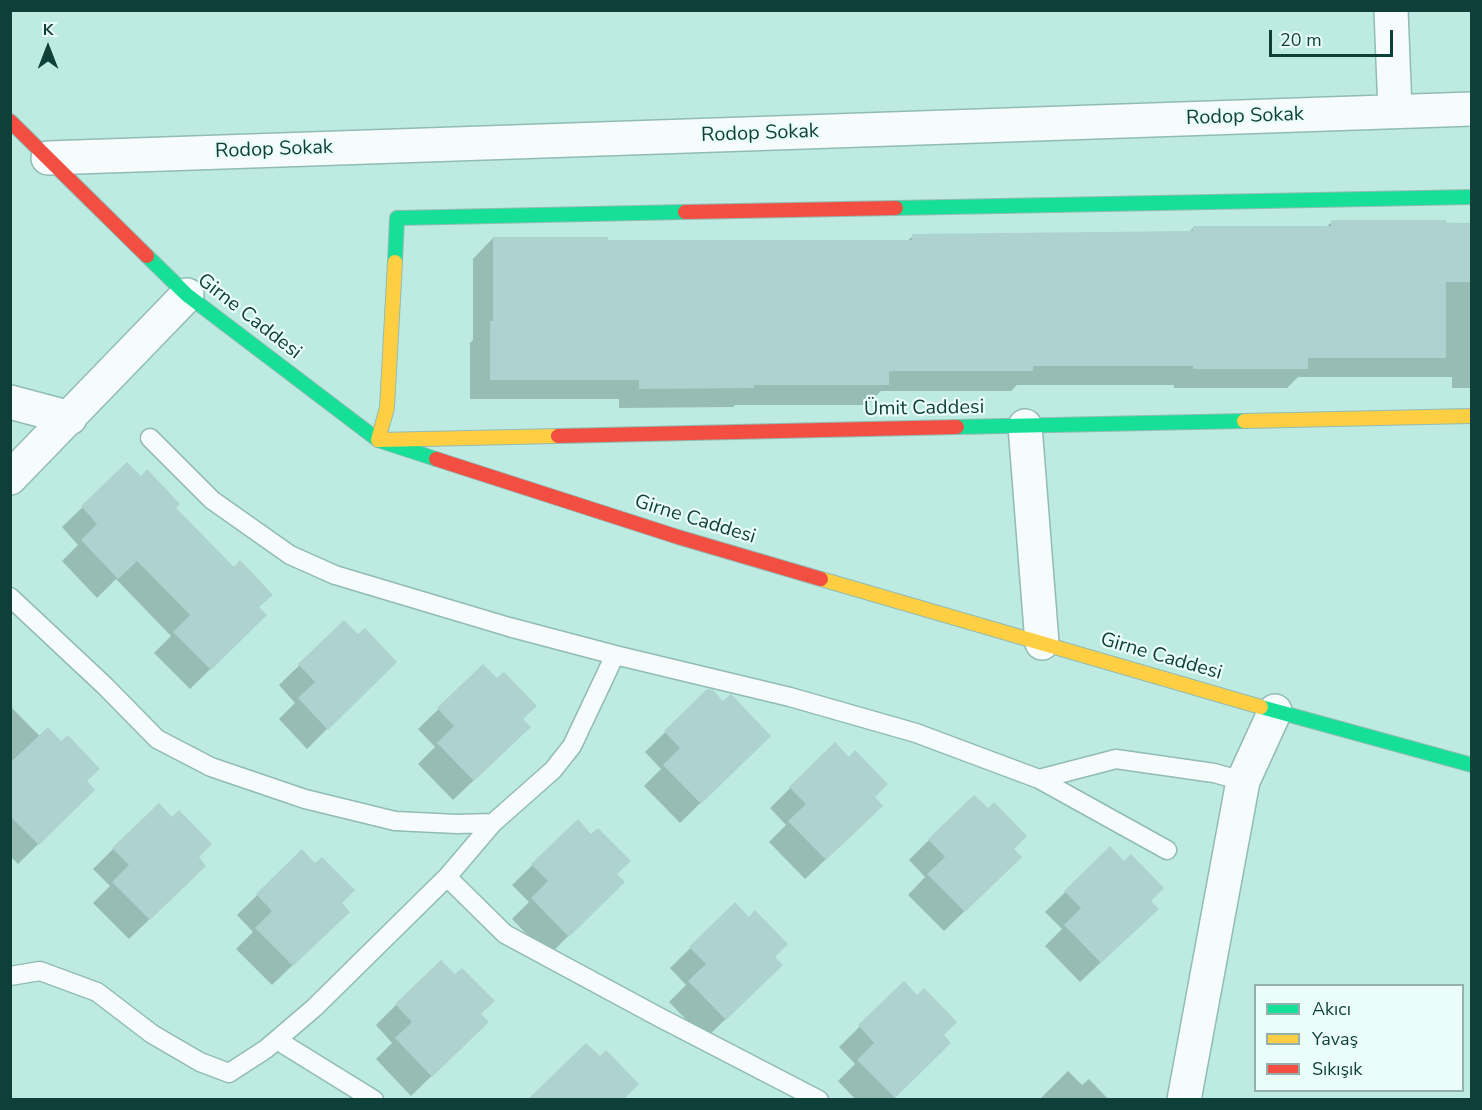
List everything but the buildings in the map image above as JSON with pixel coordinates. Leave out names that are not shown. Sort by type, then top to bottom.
[{"type":"street","points":[[1392,10],[1395,111]]},
{"type":"street","name":"Rodop Sokak","points":[[48,158],[1472,109]]},
{"type":"street","name":"Girne Caddesi","points":[[10,122],[188,295],[378,440],[678,537],[1275,711],[1472,765]]},
{"type":"street","points":[[378,440],[387,408],[397,218],[1472,196]]},
{"type":"street","points":[[10,478],[188,295]]},
{"type":"street","points":[[10,402],[69,418]]},
{"type":"street","name":"Ümit Caddesi","points":[[378,440],[1472,416]]},
{"type":"street","points":[[1025,426],[1042,643]]},
{"type":"street","points":[[1184,1100],[1243,782],[1275,711]]},
{"type":"lane","points":[[150,438],[212,500],[290,555],[335,575],[509,627],[790,697],[916,733],[1039,779],[1167,850]]},
{"type":"lane","points":[[10,597],[105,686],[157,739],[211,767],[305,799],[395,821],[493,823]]},
{"type":"lane","points":[[10,976],[40,971],[97,992],[152,1034],[200,1062],[229,1073],[277,1040],[322,1000],[447,877],[493,823],[553,770],[572,746],[615,655]]},
{"type":"lane","points":[[1039,779],[1116,759],[1214,773],[1243,782]]},
{"type":"lane","points":[[447,877],[505,934],[657,1017],[819,1100]]},
{"type":"lane","points":[[277,1040],[374,1100]]},
{"type":"traffic: fast","points":[[896,208],[1472,197]]},
{"type":"traffic: fast","points":[[395,262],[397,218],[685,212]]},
{"type":"traffic: fast","points":[[147,256],[187,295],[378,440],[436,459]]},
{"type":"traffic: fast","points":[[957,427],[1244,421]]},
{"type":"traffic: fast","points":[[1261,707],[1472,765]]},
{"type":"traffic: slow","points":[[395,262],[387,408],[378,440],[558,436]]},
{"type":"traffic: slow","points":[[1244,421],[1472,416]]},
{"type":"traffic: slow","points":[[821,579],[1261,707]]},
{"type":"traffic: jam","points":[[10,121],[147,256]]},
{"type":"traffic: jam","points":[[685,212],[896,208]]},
{"type":"traffic: jam","points":[[558,436],[957,427]]},
{"type":"traffic: jam","points":[[436,459],[678,537],[821,579]]}]
